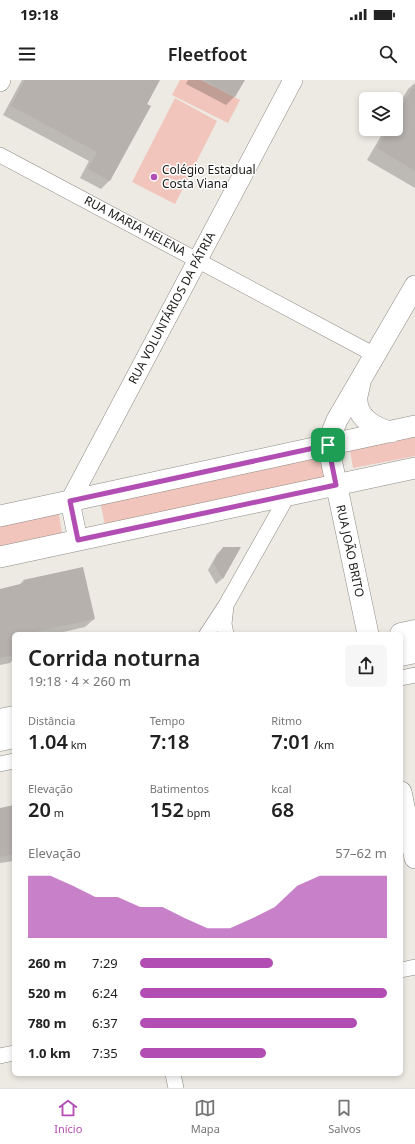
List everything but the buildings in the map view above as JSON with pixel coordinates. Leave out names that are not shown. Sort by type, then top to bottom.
[{"type":"highway","points":[[403,634],[415,631]]},
{"type":"highway","points":[[403,654],[415,652]]},
{"type":"highway","points":[[0,720],[12,717]]},
{"type":"highway","points":[[0,740],[12,737]]},
{"type":"main road","points":[[328,445],[337,420],[415,286]]},
{"type":"main road","points":[[361,379],[357,397],[358,407],[363,417],[380,429],[391,432]]},
{"type":"main road","points":[[0,516],[415,426]]},
{"type":"main road","name":"RUA JOÃO BRITO","points":[[328,445],[368,632]]},
{"type":"main road","points":[[0,557],[415,468]]},
{"type":"main road","points":[[403,801],[415,858]]},
{"type":"street","name":"RUA VOLUNTÁRIOS DA PÁTRIA","points":[[70,501],[292,80]]},
{"type":"street","name":"RUA MARIA HELENA","points":[[0,155],[375,355]]},
{"type":"street","points":[[208,632],[226,605],[288,495]]},
{"type":"street","points":[[70,501],[78,540]]},
{"type":"street","points":[[226,605],[224,624],[226,632]]},
{"type":"street","points":[[403,678],[415,675]]},
{"type":"street","points":[[0,764],[12,761]]},
{"type":"street","points":[[403,970],[415,967]]},
{"type":"street","points":[[0,1056],[12,1053]]},
{"type":"street","points":[[173,1076],[176,1088]]},
{"type":"shaded area","points":[[180,80],[201,80],[240,100],[228,123],[172,95]]},
{"type":"shaded area","points":[[175,98],[217,121],[175,204],[132,182]]},
{"type":"shaded area","points":[[415,431],[415,456],[353,468],[349,445]]},
{"type":"shaded area","points":[[324,454],[326,477],[105,525],[100,501]]},
{"type":"shaded area","points":[[58,509],[62,533],[0,546],[0,523]]},
{"type":"place","name":"Colégio Estadual Costa Viana","points":[[154,177]]},
{"type":"route","points":[[328,445],[336,485],[78,540],[70,501],[328,445]]}]
